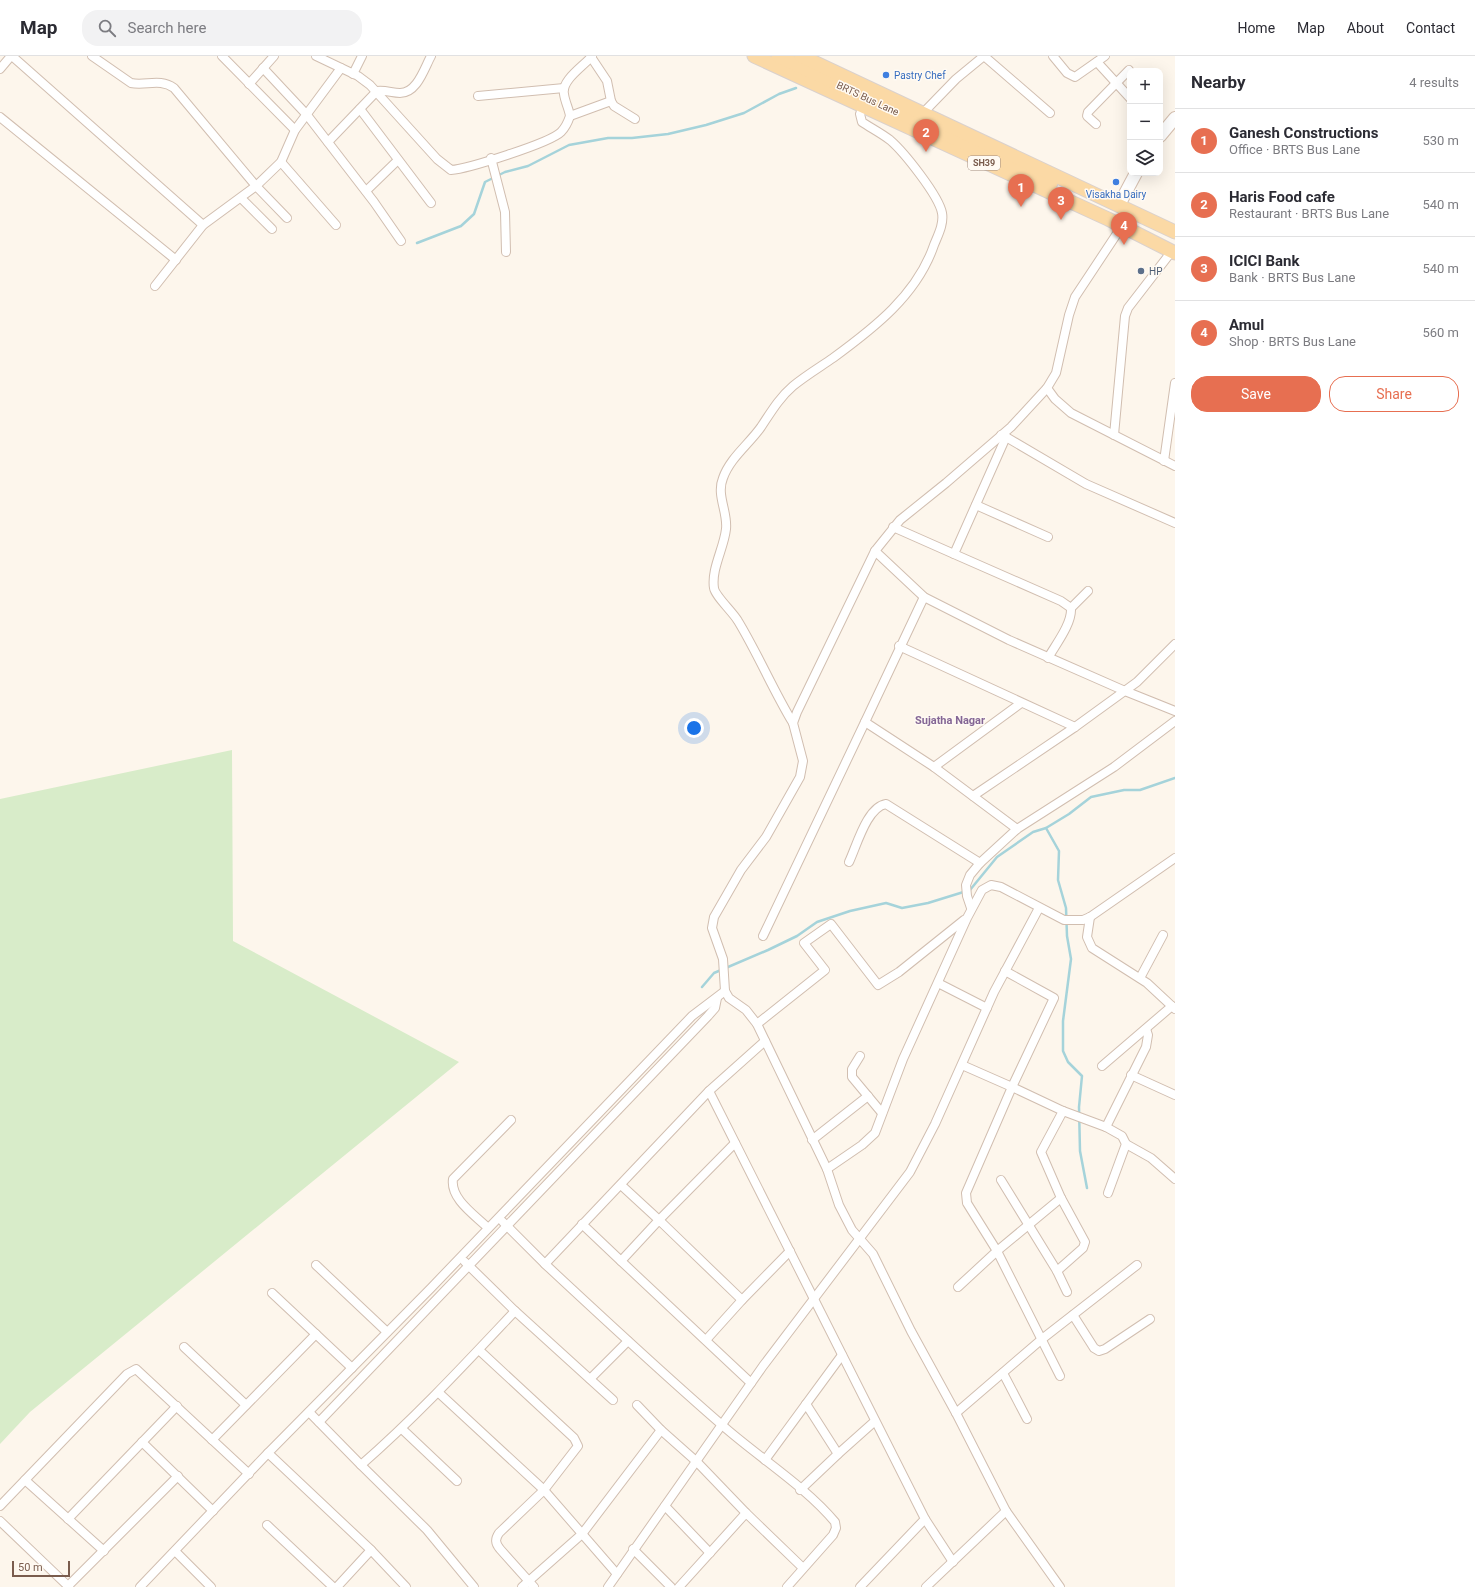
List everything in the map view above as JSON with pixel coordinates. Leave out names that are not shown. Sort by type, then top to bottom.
[{"type":"main road","name":"SH39","points":[[754,56],[1174,249]]},
{"type":"main road","name":"BRTS Bus Lane","points":[[778,56],[1072,193],[1174,249]]},
{"type":"main road","name":"SH39","points":[[802,56],[1175,232]]},
{"type":"street","points":[[0,68],[11,56],[203,225]]},
{"type":"street","points":[[92,56],[130,84],[138,85],[162,82],[174,88],[256,186],[287,218]]},
{"type":"street","points":[[222,56],[295,130]]},
{"type":"street","points":[[249,84],[274,56]]},
{"type":"street","points":[[316,56],[353,74],[378,92],[446,167],[456,169],[556,136],[566,125],[570,116],[564,95],[564,88],[568,81],[591,57],[607,81],[611,101],[614,106],[635,119]]},
{"type":"street","points":[[353,74],[362,56]]},
{"type":"street","points":[[328,142],[378,92],[384,90],[401,94],[411,90],[431,56]]},
{"type":"street","points":[[923,113],[956,79],[984,56],[1050,113]]},
{"type":"street","points":[[1053,56],[1067,73],[1075,78],[1105,56]]},
{"type":"street","points":[[1097,62],[1127,95]]},
{"type":"street","points":[[263,68],[307,114],[366,191],[401,241]]},
{"type":"street","points":[[155,286],[203,225],[256,186],[281,162],[295,130],[341,68]]},
{"type":"street","points":[[1096,124],[1087,114],[1127,72]]},
{"type":"street","points":[[478,96],[564,88]]},
{"type":"street","points":[[570,116],[611,101]]},
{"type":"street","points":[[863,107],[860,114],[862,122],[889,139],[900,150],[939,202],[942,213],[942,224],[924,270],[913,285],[878,324],[795,384],[777,402],[760,428],[734,458],[723,476],[720,487],[725,508],[726,530],[714,581],[714,591],[733,612],[745,631],[778,699],[793,724],[803,761],[800,777],[766,837],[740,870],[714,917],[712,928],[723,959],[722,965],[725,991],[729,998],[746,1010],[757,1024],[827,1169],[838,1205],[852,1230],[873,1254],[1006,1511],[1060,1587]]},
{"type":"street","points":[[360,109],[431,203]]},
{"type":"street","points":[[0,117],[176,260]]},
{"type":"street","points":[[491,158],[506,212],[506,252]]},
{"type":"street","points":[[366,191],[398,160]]},
{"type":"street","points":[[281,162],[336,225]]},
{"type":"street","points":[[1119,205],[1134,176]]},
{"type":"street","points":[[241,198],[272,229]]},
{"type":"street","points":[[793,724],[797,712],[875,551],[893,527],[1004,436],[1048,388],[1056,372],[1068,315],[1075,297],[1122,226]]},
{"type":"street","points":[[1114,436],[1125,316],[1128,308],[1174,249]]},
{"type":"street","points":[[1164,461],[1175,383]]},
{"type":"street","points":[[1048,388],[1054,399],[1071,414],[1175,466]]},
{"type":"street","points":[[954,554],[1004,436]]},
{"type":"street","points":[[1004,436],[1086,484],[1175,523]]},
{"type":"street","points":[[976,505],[1048,537]]},
{"type":"street","points":[[893,527],[1061,601],[1071,608]]},
{"type":"street","points":[[875,551],[924,597],[1048,658],[1175,711]]},
{"type":"street","points":[[1048,658],[1068,622],[1071,614],[1071,608],[1088,591]]},
{"type":"street","points":[[764,936],[865,722],[899,646],[924,597]]},
{"type":"street","points":[[973,796],[1075,727],[1125,691],[1147,673],[1175,644]]},
{"type":"street","points":[[899,646],[1075,727]]},
{"type":"street","points":[[934,767],[1020,703]]},
{"type":"street","points":[[972,908],[967,896],[966,886],[970,875],[980,863],[1017,829],[1114,767],[1175,721]]},
{"type":"street","points":[[865,722],[934,767],[1017,829]]},
{"type":"street","points":[[849,862],[871,813],[879,805],[886,804],[980,863]]},
{"type":"street","points":[[827,1169],[871,1138],[878,1128],[882,1113],[903,1059],[967,918],[982,890],[991,885],[1001,887],[1064,920],[1075,921],[1090,918],[1175,858]]},
{"type":"street","points":[[608,1587],[633,1549],[723,1426],[751,1383],[859,1237],[900,1186],[918,1159],[987,1008],[1039,908]]},
{"type":"street","points":[[757,1024],[824,970],[804,943],[831,924],[878,985],[899,972],[967,918]]},
{"type":"street","points":[[1090,918],[1087,937],[1090,945],[1099,953],[1140,978],[1174,1007],[1102,1066]]},
{"type":"street","points":[[1140,978],[1163,935]]},
{"type":"street","points":[[1005,971],[1054,998],[1012,1087],[966,1193],[967,1203],[997,1251],[1060,1376]]},
{"type":"street","points":[[938,983],[987,1008]]},
{"type":"street","points":[[140,1587],[268,1453],[460,1258],[692,1016],[725,991]]},
{"type":"street","points":[[319,1422],[708,1016],[715,1008],[717,998]]},
{"type":"street","points":[[1106,1127],[1147,1043],[1148,1035],[1146,1029]]},
{"type":"street","points":[[545,1264],[708,1091],[765,1041]]},
{"type":"street","points":[[860,1056],[853,1066],[851,1073],[854,1080],[882,1113]]},
{"type":"street","points":[[962,1065],[1063,1111],[1106,1127],[1122,1136],[1126,1144],[1151,1158],[1175,1179]]},
{"type":"street","points":[[1131,1075],[1175,1095]]},
{"type":"street","points":[[708,1091],[925,1518],[953,1562]]},
{"type":"street","points":[[812,1140],[868,1096]]},
{"type":"street","points":[[1057,1271],[1083,1248],[1085,1244],[1082,1234],[1061,1198],[1041,1152],[1063,1111]]},
{"type":"street","points":[[488,1228],[456,1197],[453,1190],[453,1179],[511,1120]]},
{"type":"street","points":[[621,1261],[735,1143]]},
{"type":"street","points":[[1108,1193],[1126,1144]]},
{"type":"street","points":[[1001,1180],[1057,1271],[1067,1292]]},
{"type":"street","points":[[620,1185],[659,1220],[742,1300]]},
{"type":"street","points":[[958,1287],[997,1251],[1061,1198]]},
{"type":"street","points":[[498,1218],[628,1341],[723,1426],[765,1460],[831,1518],[836,1525],[832,1535],[787,1587]]},
{"type":"street","points":[[582,1224],[751,1383]]},
{"type":"street","points":[[706,1340],[742,1300],[790,1251]]},
{"type":"street","points":[[460,1258],[469,1265],[515,1311],[613,1400]]},
{"type":"street","points":[[316,1265],[387,1332]]},
{"type":"street","points":[[956,1414],[1042,1339],[1137,1265]]},
{"type":"street","points":[[272,1293],[352,1368]]},
{"type":"street","points":[[361,1465],[402,1429],[439,1393],[515,1311]]},
{"type":"street","points":[[1073,1315],[1094,1348],[1099,1351],[1105,1349],[1150,1319]]},
{"type":"street","points":[[212,1440],[316,1334]]},
{"type":"street","points":[[590,1379],[628,1341]]},
{"type":"street","points":[[184,1347],[246,1405]]},
{"type":"street","points":[[479,1350],[574,1438],[578,1446],[544,1490],[499,1532],[496,1539],[496,1544],[528,1585],[582,1534],[661,1430]]},
{"type":"street","points":[[765,1460],[842,1355]]},
{"type":"street","points":[[0,1506],[131,1370],[136,1369],[141,1372],[249,1474]]},
{"type":"street","points":[[1003,1373],[1027,1419]]},
{"type":"street","points":[[343,1378],[352,1386]]},
{"type":"street","points":[[439,1393],[544,1490],[616,1574]]},
{"type":"street","points":[[806,1404],[838,1454]]},
{"type":"street","points":[[637,1405],[661,1430],[697,1462],[746,1513],[803,1568]]},
{"type":"street","points":[[68,1520],[177,1406]]},
{"type":"street","points":[[309,1412],[427,1530],[474,1587]]},
{"type":"street","points":[[800,1490],[875,1421]]},
{"type":"street","points":[[402,1429],[457,1481]]},
{"type":"street","points":[[142,1442],[213,1511]]},
{"type":"street","points":[[268,1453],[371,1550],[406,1587]]},
{"type":"street","points":[[0,1521],[68,1587],[178,1476]]},
{"type":"street","points":[[25,1480],[104,1551]]},
{"type":"street","points":[[665,1506],[710,1553]]},
{"type":"street","points":[[926,1587],[1006,1511]]},
{"type":"street","points":[[679,1587],[746,1513]]},
{"type":"street","points":[[860,1587],[925,1518]]},
{"type":"street","points":[[267,1525],[333,1587]]},
{"type":"street","points":[[633,1549],[671,1587]]},
{"type":"street","points":[[337,1587],[371,1550]]},
{"type":"street","points":[[175,1551],[211,1587]]},
{"type":"green space","points":[[232,750],[233,941],[459,1062],[30,1412],[0,1444],[0,799]]},
{"type":"waterway","points":[[417,243],[461,226],[474,214],[485,182],[505,172],[528,166],[569,145],[608,138],[632,138],[668,134],[706,125],[744,113],[779,94],[796,88]]},
{"type":"waterway","points":[[702,987],[714,973],[797,936],[817,922],[850,911],[886,903],[902,908],[928,903],[970,890],[997,857],[1033,832],[1046,828],[1069,814],[1091,797],[1124,790],[1140,790],[1175,778]]},
{"type":"waterway","points":[[1046,828],[1059,851],[1058,880],[1066,908],[1067,936],[1071,959],[1063,1021],[1063,1051],[1068,1062],[1082,1076],[1079,1107],[1080,1151],[1087,1188]]},
{"type":"place","name":"Pastry Chef","points":[[886,75]]},
{"type":"place","name":"Haris Food cafe","points":[[926,152]]},
{"type":"place","name":"Visakha Dairy","points":[[1116,182]]},
{"type":"place","name":"Ganesh Constructions","points":[[1021,207]]},
{"type":"place","name":"ICICI Bank","points":[[1061,220]]},
{"type":"place","name":"Amul","points":[[1124,245]]},
{"type":"place","name":"HP","points":[[1141,271]]},
{"type":"district","name":"Sujatha Nagar","points":[[950,720]]}]
